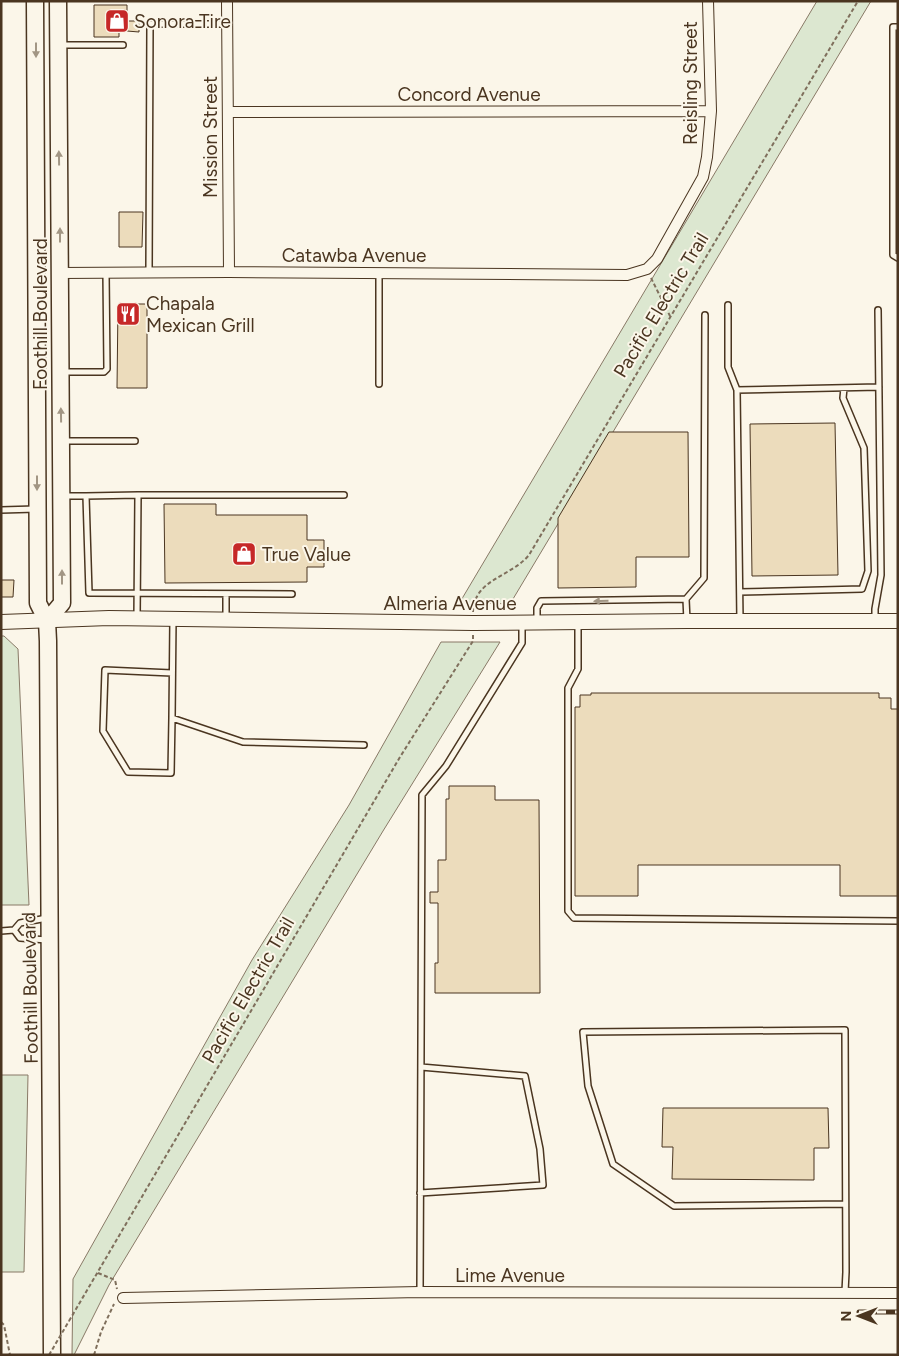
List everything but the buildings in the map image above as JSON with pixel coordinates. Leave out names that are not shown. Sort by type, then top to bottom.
[{"type":"main road","name":"Foothill Boulevard","points":[[35,1],[38,603],[47,621],[51,1355]]},
{"type":"main road","name":"Foothill Boulevard","points":[[47,621],[62,603],[58,1]]},
{"type":"street","name":"Mission Street","points":[[227,1],[229,272]]},
{"type":"street","name":"Reisling Street","points":[[647,269],[657,259],[703,177],[707,158],[711,111],[708,1]]},
{"type":"street","name":"Concord Avenue","points":[[228,112],[711,111]]},
{"type":"street","name":"Catawba Avenue","points":[[60,273],[229,272],[627,275],[647,269]]},
{"type":"street","name":"Almeria Avenue","points":[[1,622],[137,618],[473,623],[898,621]]},
{"type":"street","name":"Lime Avenue","points":[[119,1295],[420,1292],[898,1293]]},
{"type":"lane","points":[[149,272],[150,24],[227,24]]},
{"type":"lane","points":[[898,27],[893,27],[893,255],[898,258]]},
{"type":"lane","points":[[58,45],[123,45]]},
{"type":"lane","points":[[60,372],[104,372],[107,369],[106,273]]},
{"type":"lane","points":[[379,273],[379,384]]},
{"type":"lane","points":[[728,305],[728,367],[737,390],[740,621]]},
{"type":"lane","points":[[875,621],[881,575],[878,310]]},
{"type":"lane","points":[[687,621],[686,599],[704,578],[705,315]]},
{"type":"lane","points":[[737,390],[879,387]]},
{"type":"lane","points":[[740,592],[862,589],[868,571],[864,448],[843,398],[844,388]]},
{"type":"lane","points":[[61,441],[135,441]]},
{"type":"lane","points":[[62,496],[344,495]]},
{"type":"lane","points":[[86,496],[89,593],[292,594]]},
{"type":"lane","points":[[137,618],[138,496]]},
{"type":"lane","points":[[1,510],[37,509]]},
{"type":"lane","points":[[226,594],[226,618]]},
{"type":"lane","points":[[537,622],[537,608],[541,601],[686,599]]},
{"type":"lane","points":[[172,673],[105,670],[103,731],[128,772],[171,773],[173,618]]},
{"type":"lane","points":[[420,1292],[422,795],[446,766],[522,643],[522,622]]},
{"type":"lane","points":[[578,622],[578,670],[568,688],[568,911],[574,918],[898,921]]},
{"type":"lane","points":[[172,718],[243,742],[364,745]]},
{"type":"lane","points":[[1,931],[14,930],[20,923],[50,918]]},
{"type":"lane","points":[[14,930],[20,938],[50,940]]},
{"type":"lane","points":[[846,1204],[674,1206],[613,1164],[588,1086],[583,1032],[844,1030],[846,1204],[846,1292]]},
{"type":"lane","points":[[420,1066],[524,1076],[540,1149],[543,1185],[420,1193]]},
{"type":"path","name":"Pacific Electric Trail","points":[[473,606],[480,590],[523,562],[529,555],[858,1]]},
{"type":"path","points":[[647,269],[671,316]]},
{"type":"path","name":"Pacific Electric Trail","points":[[51,1355],[97,1273],[400,757],[473,641]]},
{"type":"path","points":[[94,1355],[119,1295],[115,1280],[97,1273]]},
{"type":"path","points":[[1,1322],[4,1325],[10,1355]]},
{"type":"green space","points":[[817,1],[871,1],[510,604],[460,602]]},
{"type":"green space","points":[[1,636],[4,636],[18,649],[29,905],[1,905]]},
{"type":"green space","points":[[441,642],[500,642],[383,831],[109,1285],[74,1355],[72,1355],[73,1279],[252,960],[349,805]]},
{"type":"green space","points":[[1,1075],[28,1075],[24,1272],[1,1272]]},
{"type":"railway","points":[[859,1312],[898,1312]]},
{"type":"place","name":"Sonora Tire","points":[[117,21]]},
{"type":"place","name":"Chapala Mexican Grill","points":[[128,314]]},
{"type":"place","name":"True Value","points":[[244,554]]}]
